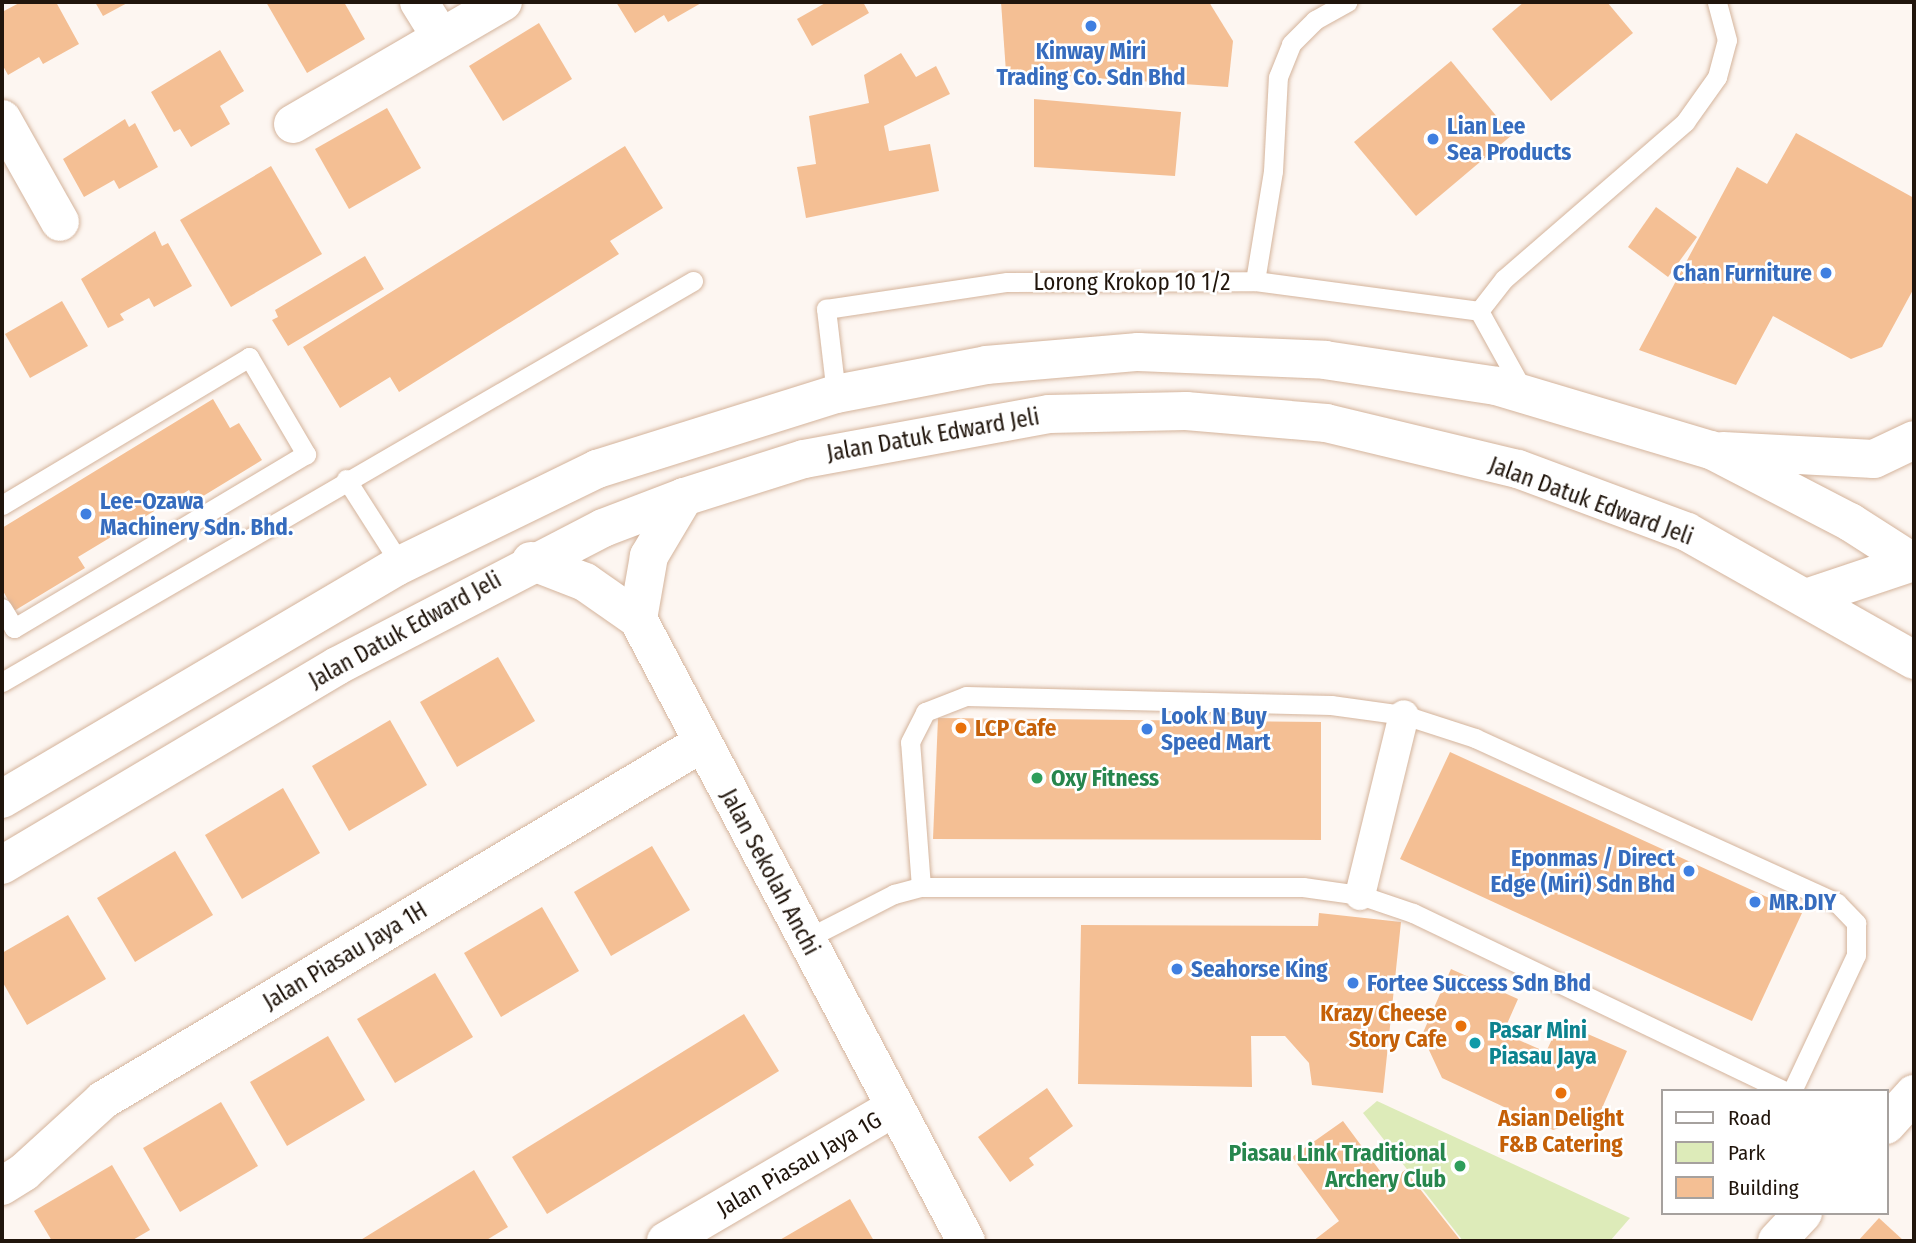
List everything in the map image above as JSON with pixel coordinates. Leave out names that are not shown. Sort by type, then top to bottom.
[{"type":"street","points":[[419,2],[440,35]]},
{"type":"street","points":[[293,124],[440,35],[503,2]]},
{"type":"street","points":[[2,119],[60,222]]},
{"type":"street","points":[[2,799],[401,565],[597,469],[836,394],[986,365],[1138,352],[1325,360],[1496,386],[1711,450],[1850,522],[1914,562]]},
{"type":"street","name":"Jalan Datuk Edward Jeli","points":[[2,865],[337,666],[531,561],[684,496],[804,459],[1049,414],[1186,411],[1313,422],[1518,470],[1687,532],[1914,660]]},
{"type":"street","points":[[1711,450],[1874,459],[1914,440]]},
{"type":"street","points":[[531,561],[585,582],[638,619],[649,556],[684,496]]},
{"type":"street","points":[[1806,598],[1914,562]]},
{"type":"street","name":"Jalan Sekolah Anchi","points":[[638,619],[966,1241]]},
{"type":"street","points":[[1360,895],[1404,715]]},
{"type":"street","name":"Jalan Piasau Jaya 1H","points":[[2,1186],[24,1171],[103,1100],[702,743]]},
{"type":"street","points":[[1888,1123],[1914,1094]]},
{"type":"street","name":"Jalan Piasau Jaya 1G","points":[[666,1241],[895,1107]]},
{"type":"street","points":[[1777,1241],[1801,1215]]},
{"type":"lane","name":"Lorong Krokop 10 1/2","points":[[836,394],[826,309],[1007,282],[1255,281],[1273,170],[1278,77],[1291,44],[1315,20],[1347,2]]},
{"type":"lane","points":[[1479,311],[1504,279],[1685,122],[1717,77],[1724,52],[1727,40],[1717,2]]},
{"type":"lane","points":[[2,682],[693,281]]},
{"type":"lane","points":[[1255,281],[1479,311]]},
{"type":"lane","points":[[1479,311],[1525,394]]},
{"type":"lane","points":[[2,505],[249,357],[306,454],[14,628],[2,608]]},
{"type":"lane","points":[[346,480],[401,565]]},
{"type":"lane","points":[[921,887],[910,742],[925,712],[966,696],[1331,705],[1404,715],[1475,738],[1837,903],[1856,923],[1856,955],[1793,1089]]},
{"type":"lane","points":[[806,939],[894,894],[921,887],[1303,887],[1360,895],[1413,913],[1782,1089]]},
{"type":"green space","name":"Piasau Link Traditional Archery Club","points":[[1377,1101],[1630,1218],[1610,1241],[1463,1241],[1363,1113]]},
{"type":"building","points":[[21,2],[56,2],[79,44],[43,64],[39,57],[8,75],[2,64],[2,12]]},
{"type":"building","points":[[95,2],[129,2],[103,16]]},
{"type":"building","points":[[266,2],[344,2],[365,39],[307,73]]},
{"type":"building","points":[[616,2],[703,2],[668,22],[664,15],[635,33]]},
{"type":"building","points":[[827,2],[863,2],[869,13],[812,46],[797,19]]},
{"type":"building","points":[[1001,2],[1209,2],[1233,41],[1228,87],[1006,72]]},
{"type":"building","points":[[1524,2],[1607,2],[1633,33],[1551,101],[1492,29]]},
{"type":"building","points":[[539,23],[572,79],[503,121],[469,66]]},
{"type":"building","points":[[220,50],[244,91],[220,106],[230,124],[191,147],[180,129],[174,132],[151,92]]},
{"type":"building","points":[[901,53],[916,77],[936,66],[950,94],[884,126],[889,151],[930,144],[939,191],[806,218],[797,167],[816,164],[809,116],[869,103],[864,75]]},
{"type":"building","name":"Lian Lee Sea Products","points":[[1451,61],[1512,135],[1416,216],[1354,142]]},
{"type":"building","points":[[1034,99],[1181,112],[1175,176],[1034,167]]},
{"type":"building","points":[[387,108],[421,168],[349,209],[315,149]]},
{"type":"building","points":[[125,119],[129,127],[135,123],[158,167],[119,189],[114,180],[84,197],[63,159]]},
{"type":"building","points":[[1796,133],[1914,198],[1914,288],[1882,347],[1851,359],[1773,316],[1736,385],[1639,350],[1737,167],[1767,184]]},
{"type":"building","points":[[625,146],[663,208],[610,241],[619,254],[399,392],[390,377],[340,408],[303,347]]},
{"type":"building","points":[[271,166],[322,254],[231,307],[180,220]]},
{"type":"building","points":[[1656,207],[1697,237],[1668,277],[1628,247]]},
{"type":"building","points":[[155,231],[162,246],[168,243],[192,286],[154,307],[149,298],[120,314],[124,320],[108,328],[81,279]]},
{"type":"building","points":[[365,256],[384,289],[288,346],[272,320],[278,317],[275,310]]},
{"type":"building","points":[[62,301],[88,346],[30,378],[5,334]]},
{"type":"building","name":"Lee-Ozawa Machinery Sdn. Bhd.","points":[[213,399],[230,428],[239,423],[262,460],[195,501],[189,490],[78,557],[85,568],[14,611],[2,589],[2,528]]},
{"type":"building","points":[[498,657],[535,721],[457,767],[420,702]]},
{"type":"building","points":[[938,718],[1321,722],[1321,840],[933,839]]},
{"type":"building","points":[[390,720],[427,785],[349,831],[312,766]]},
{"type":"building","points":[[1450,752],[1802,913],[1752,1021],[1400,859]]},
{"type":"building","points":[[283,788],[320,853],[242,899],[205,835]]},
{"type":"building","points":[[652,846],[690,910],[611,956],[574,892]]},
{"type":"building","points":[[175,851],[213,915],[135,962],[97,898]]},
{"type":"building","points":[[542,907],[579,971],[501,1017],[464,953]]},
{"type":"building","name":"Seahorse King","points":[[1319,913],[1401,922],[1383,1093],[1312,1085],[1309,1063],[1285,1036],[1251,1036],[1252,1087],[1078,1084],[1081,925],[1318,926]]},
{"type":"building","points":[[68,915],[106,979],[27,1025],[2,981],[2,953]]},
{"type":"building","name":"Pasar Mini Piasau Jaya","points":[[1451,969],[1518,999],[1503,1033],[1546,1052],[1560,1022],[1627,1051],[1599,1115],[1553,1130],[1442,1078],[1422,1035]]},
{"type":"building","points":[[435,973],[473,1037],[395,1083],[357,1019]]},
{"type":"building","points":[[744,1014],[779,1071],[547,1214],[512,1157]]},
{"type":"building","points":[[328,1036],[365,1100],[287,1146],[250,1082]]},
{"type":"building","points":[[1047,1088],[1073,1126],[1029,1158],[1034,1165],[1010,1182],[978,1137]]},
{"type":"building","points":[[221,1102],[258,1166],[180,1212],[143,1148]]},
{"type":"building","points":[[1343,1121],[1389,1183],[1405,1170],[1461,1241],[1313,1241],[1339,1221],[1292,1157]]},
{"type":"building","points":[[112,1165],[150,1230],[131,1241],[52,1241],[34,1211]]},
{"type":"building","points":[[474,1170],[508,1227],[485,1241],[359,1241]]},
{"type":"building","points":[[850,1199],[874,1241],[778,1241]]},
{"type":"building","points":[[1879,1218],[1904,1241],[1858,1241]]},
{"type":"place","name":"Kinway Miri Trading Co. Sdn Bhd","points":[[1091,26]]},
{"type":"place","name":"Lian Lee Sea Products","points":[[1433,139]]},
{"type":"place","name":"Chan Furniture","points":[[1826,273]]},
{"type":"place","name":"Lee-Ozawa Machinery Sdn. Bhd.","points":[[86,514]]},
{"type":"place","name":"LCP Cafe","points":[[961,728]]},
{"type":"place","name":"Look N Buy Speed Mart","points":[[1147,729]]},
{"type":"place","name":"Oxy Fitness","points":[[1037,778]]},
{"type":"place","name":"Eponmas / Direct Edge (Miri) Sdn Bhd","points":[[1689,871]]},
{"type":"place","name":"MR.DIY","points":[[1755,902]]},
{"type":"place","name":"Seahorse King","points":[[1177,969]]},
{"type":"place","name":"Fortee Success Sdn Bhd","points":[[1353,983]]},
{"type":"place","name":"Krazy Cheese Story Cafe","points":[[1461,1026]]},
{"type":"place","name":"Pasar Mini Piasau Jaya","points":[[1475,1043]]},
{"type":"place","name":"Asian Delight F&B Catering","points":[[1561,1093]]},
{"type":"place","name":"Piasau Link Traditional Archery Club","points":[[1460,1166]]}]
